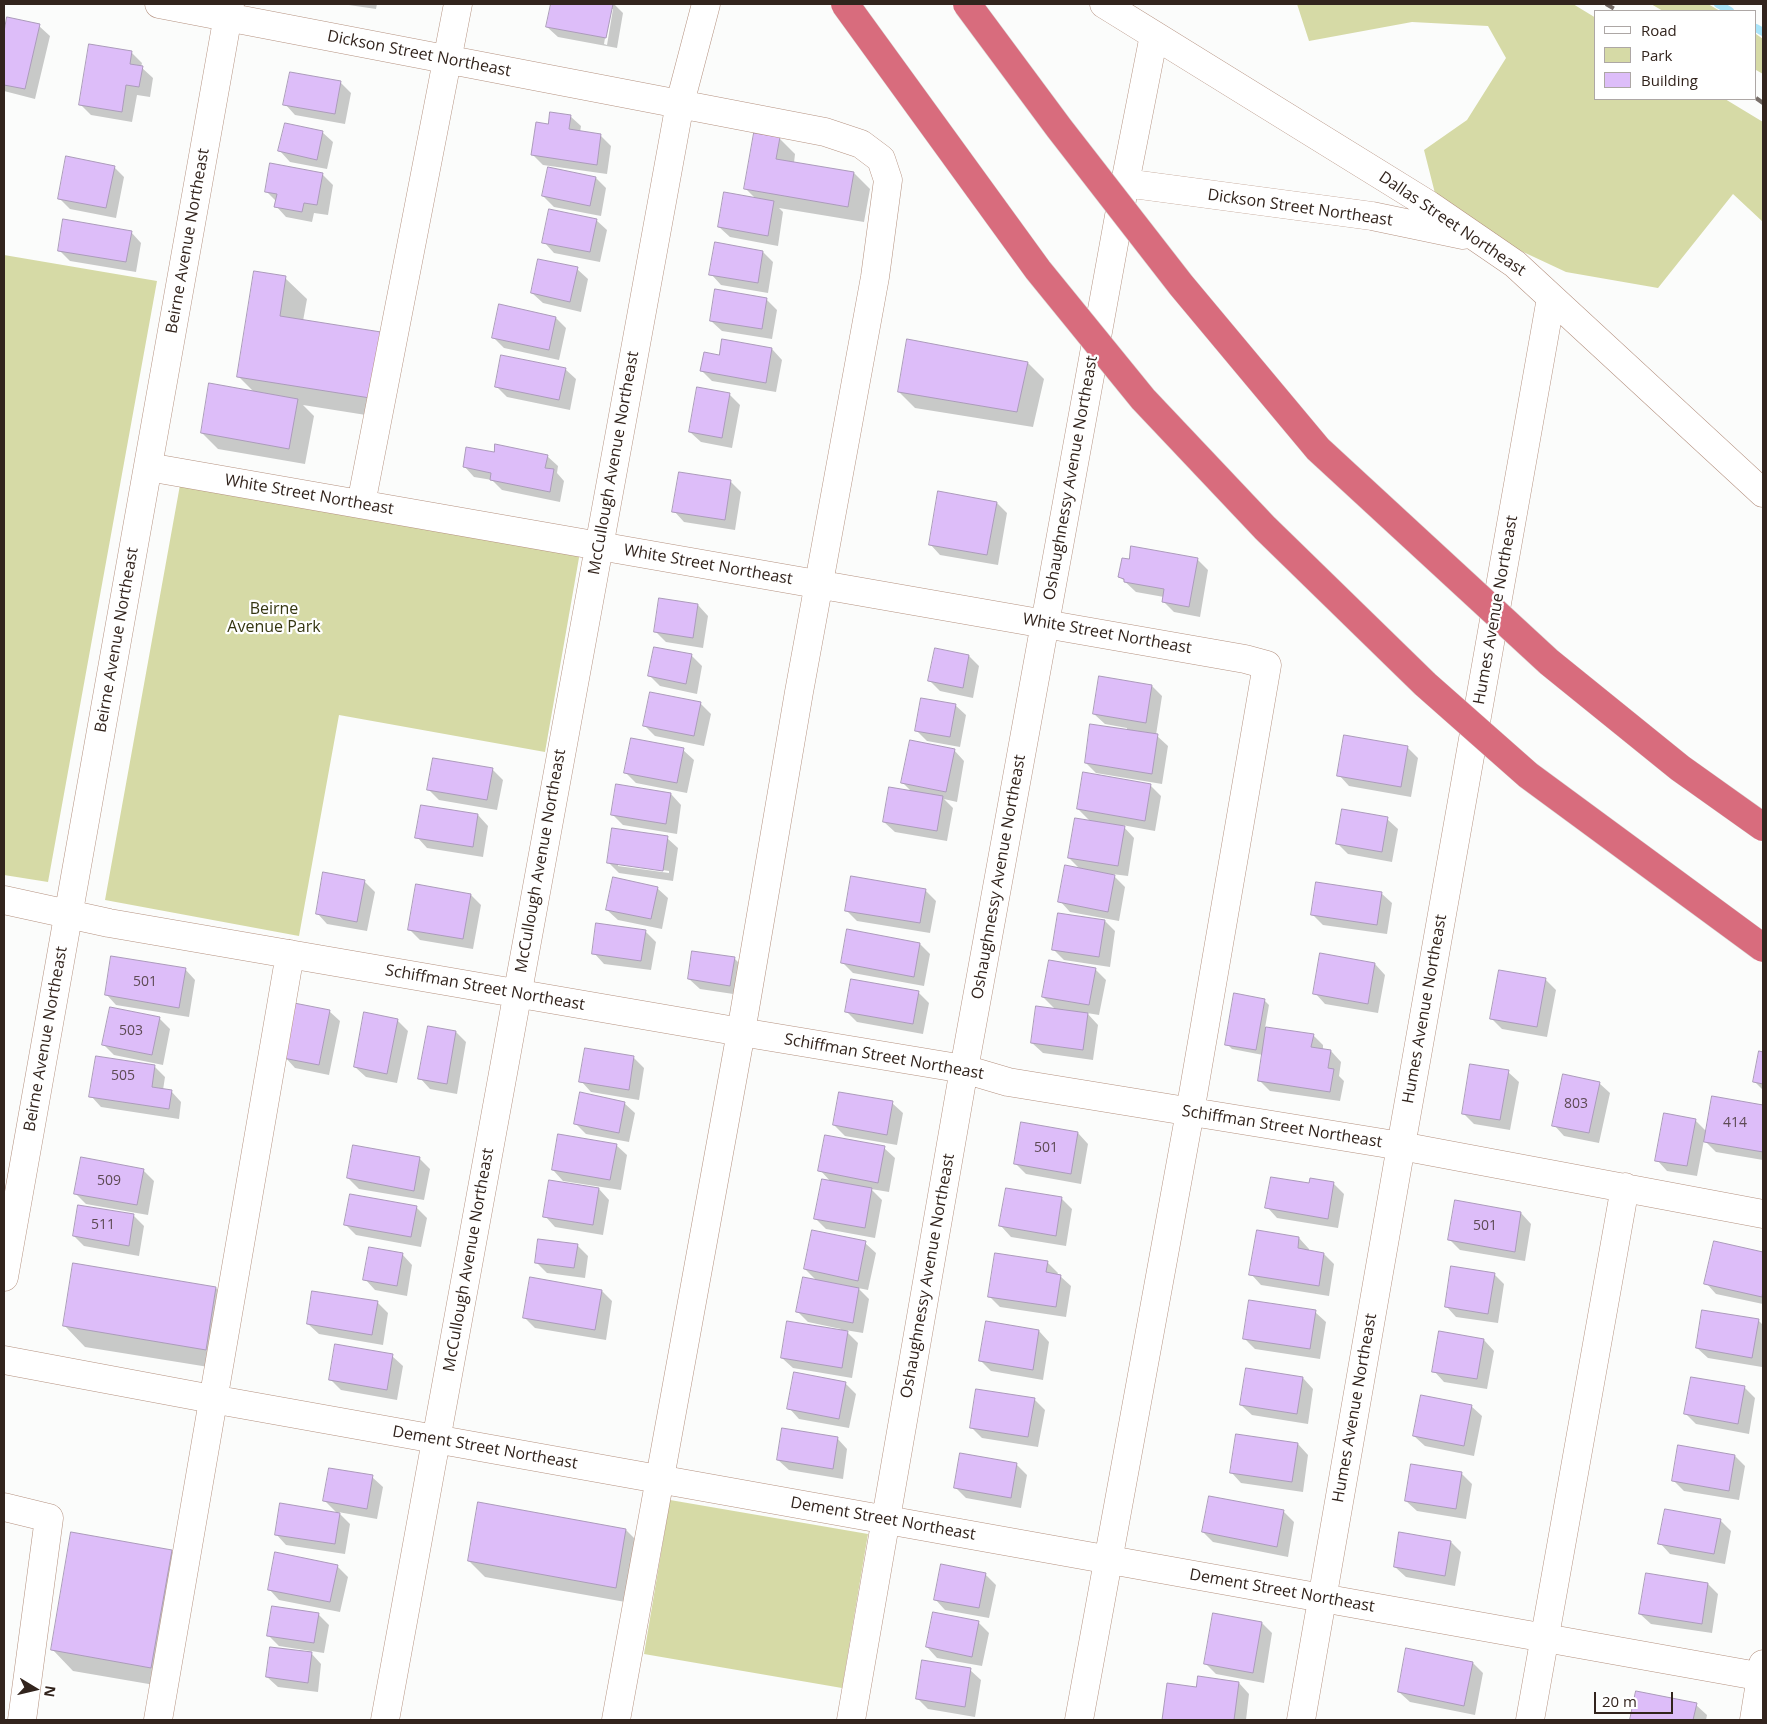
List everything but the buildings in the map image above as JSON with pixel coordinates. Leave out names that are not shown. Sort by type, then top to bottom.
[{"type":"highway","points":[[845,4],[1038,270],[1143,399],[1265,528],[1425,684],[1528,775],[1763,948]]},
{"type":"highway","points":[[967,4],[1059,128],[1181,285],[1318,449],[1549,662],[1680,768],[1763,827]]},
{"type":"street","name":"Dickson Street Northeast","points":[[159,4],[228,11],[447,59],[825,132],[861,144],[881,159],[888,180],[875,276],[798,692],[741,1032],[658,1479],[616,1720]]},
{"type":"street","points":[[361,504],[458,4]]},
{"type":"street","name":"McCullough Avenue Northeast","points":[[385,1720],[680,103],[706,4]]},
{"type":"street","name":"Dallas Street Northeast","points":[[1104,4],[1421,200],[1515,264],[1763,493]]},
{"type":"street","name":"Beirne Avenue Northeast","points":[[4,1277],[228,11]]},
{"type":"street","name":"Oshaughnessy Avenue Northeast","points":[[852,1720],[964,1069],[1124,183],[1154,35]]},
{"type":"street","name":"Dickson Street Northeast","points":[[1124,183],[1372,216],[1475,237]]},
{"type":"street","name":"Humes Avenue Northeast","points":[[1301,1720],[1552,298]]},
{"type":"street","name":"White Street Northeast","points":[[148,467],[1045,623],[1245,659],[1267,665],[1190,1112]]},
{"type":"street","name":"Schiffman Street Northeast","points":[[4,900],[109,923],[964,1069],[1008,1082],[1401,1146],[1763,1214]]},
{"type":"street","points":[[158,1720],[290,954]]},
{"type":"street","points":[[1080,1720],[1190,1112]]},
{"type":"street","points":[[1530,1720],[1625,1188]]},
{"type":"street","name":"Dement Street Northeast","points":[[4,1360],[1545,1638],[1763,1672]]},
{"type":"street","points":[[4,1507],[49,1518],[22,1720]]},
{"type":"street","points":[[1754,1720],[1763,1672]]},
{"type":"green space","points":[[1297,4],[1573,4],[1594,17],[1594,100],[1727,100],[1763,122],[1763,222],[1733,194],[1658,288],[1566,272],[1440,213],[1424,150],[1467,120],[1506,58],[1488,26],[1412,22],[1309,41]]},
{"type":"green space","points":[[1651,4],[1708,4],[1718,10],[1661,10]]},
{"type":"green space","points":[[1757,35],[1763,39],[1763,74],[1757,71]]},
{"type":"green space","points":[[4,255],[157,281],[48,882],[4,875]]},
{"type":"green space","name":"Beirne Avenue Park","points":[[180,485],[580,552],[545,752],[339,715],[299,936],[105,900]]},
{"type":"green space","points":[[670,1500],[868,1534],[842,1688],[644,1654]]},
{"type":"waterway","points":[[1718,4],[1728,10]]},
{"type":"waterway","points":[[1757,29],[1763,32]]},
{"type":"railway","points":[[1606,4],[1616,10]]},
{"type":"railway","points":[[1757,99],[1763,103]]}]
